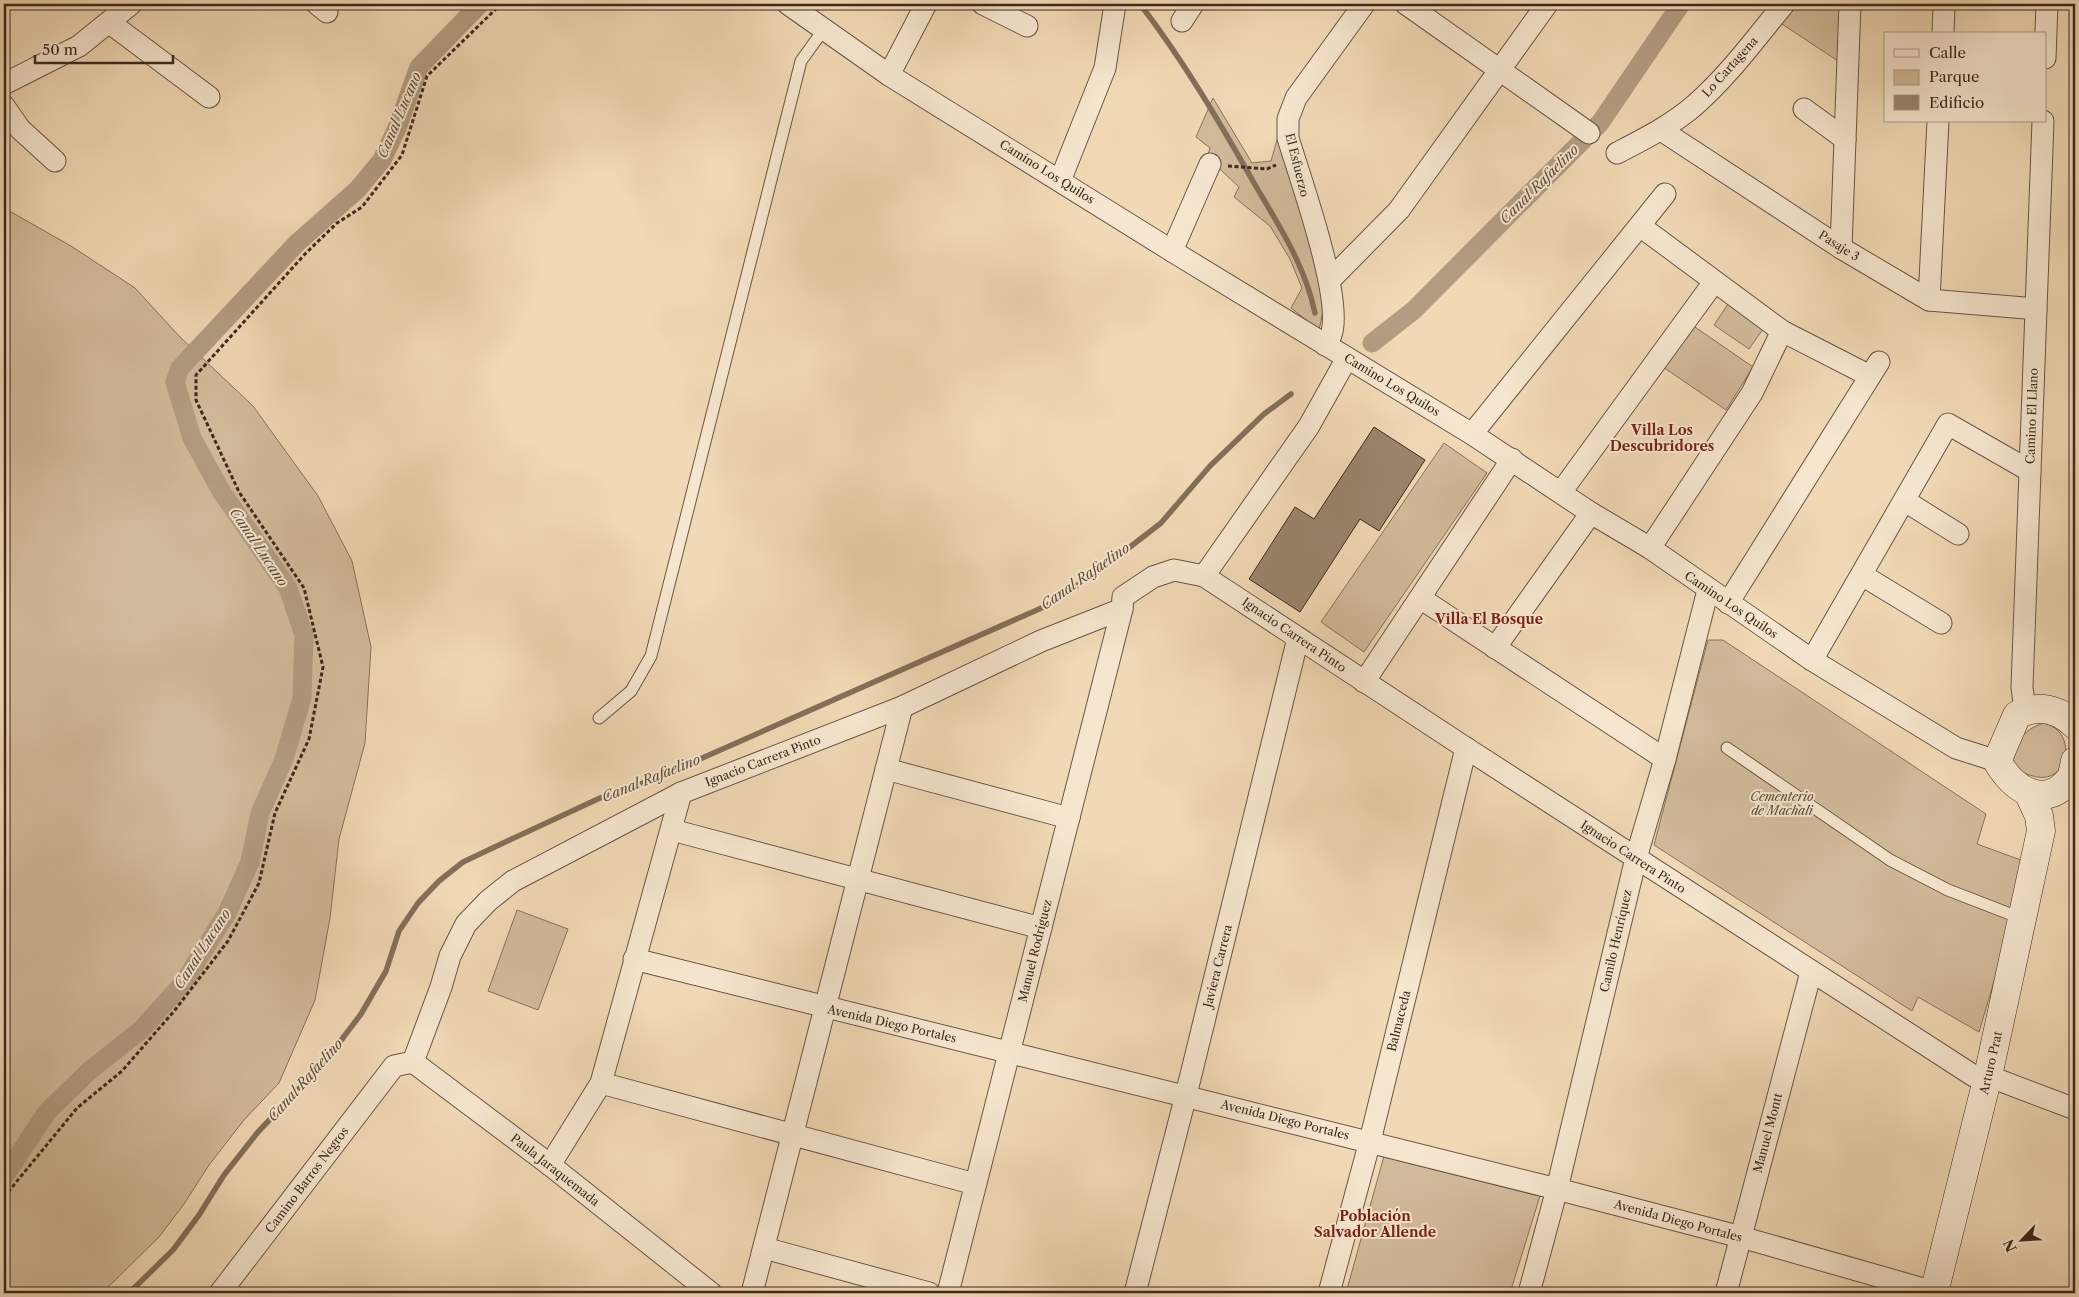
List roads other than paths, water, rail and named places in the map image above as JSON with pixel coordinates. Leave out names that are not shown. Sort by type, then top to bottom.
[{"type":"main road","points":[[2060,787],[2049,794],[2028,792],[2009,780],[1997,761],[2017,715],[2040,708],[2054,710],[2072,717]]},
{"type":"main road","name":"Arturo Prat","points":[[2041,831],[2050,821],[2060,787],[2070,779],[2075,761]]},
{"type":"main road","name":"Arturo Prat","points":[[1934,1293],[1988,1076],[2041,831],[2039,816],[2028,792]]},
{"type":"street","name":"Camino Los Quilos","points":[[788,4],[889,75],[1512,459],[1592,513],[1650,548],[1708,590],[1812,660],[1956,748],[1997,761]]},
{"type":"street","points":[[889,75],[926,4]]},
{"type":"street","points":[[983,4],[1027,26]]},
{"type":"street","points":[[1060,181],[1105,68],[1115,4]]},
{"type":"street","name":"El Esfuerzo","points":[[1325,345],[1332,334],[1333,316],[1330,280],[1288,138],[1288,119],[1296,98],[1364,4]]},
{"type":"street","points":[[1406,4],[1589,133]]},
{"type":"street","points":[[1330,280],[1399,210],[1547,4]]},
{"type":"street","name":"Lo Cartagena","points":[[1617,153],[1661,130],[1694,105],[1722,79],[1784,4]]},
{"type":"street","points":[[1841,248],[1850,4]]},
{"type":"street","points":[[1943,32],[1944,4]]},
{"type":"street","points":[[2046,32],[2047,4]]},
{"type":"street","points":[[4,84],[79,46],[110,23],[128,5]]},
{"type":"street","points":[[110,23],[209,97]]},
{"type":"street","points":[[4,106],[20,129],[54,161]]},
{"type":"street","points":[[1804,109],[1845,139]]},
{"type":"street","points":[[1929,300],[1938,122]]},
{"type":"street","name":"Camino El Llano","points":[[2025,711],[2022,687],[2043,122]]},
{"type":"street","name":"Pasaje 3","points":[[1661,130],[1841,248],[1929,300],[2036,309]]},
{"type":"street","points":[[1172,251],[1210,164]]},
{"type":"street","points":[[1472,434],[1665,194]]},
{"type":"street","points":[[1640,226],[1782,331],[1875,369],[1728,603]]},
{"type":"street","points":[[1561,492],[1714,282]]},
{"type":"street","points":[[1650,548],[1752,393],[1782,331]]},
{"type":"street","points":[[1204,576],[1309,426],[1347,358]]},
{"type":"street","points":[[1812,660],[1948,424],[2030,471]]},
{"type":"street","points":[[1364,682],[1512,459]]},
{"type":"street","points":[[1905,501],[1958,534]]},
{"type":"street","points":[[1495,648],[1592,513]]},
{"type":"street","name":"Ignacio Carrera Pinto","points":[[403,1064],[441,986],[450,956],[466,924],[488,901],[513,881],[681,792],[902,707],[1041,641],[1122,609],[1124,597],[1153,577],[1174,570],[1204,576],[1810,972],[1974,1076],[1988,1076],[2075,1109]]},
{"type":"street","points":[[1862,575],[1941,623]]},
{"type":"street","name":"Camilo Henríquez","points":[[1529,1293],[1557,1189],[1636,858],[1665,759],[1708,590]]},
{"type":"street","points":[[1420,598],[1665,759]]},
{"type":"street","name":"Manuel Rodríguez","points":[[948,1293],[1122,609]]},
{"type":"street","name":"Javiera Carrera","points":[[1135,1293],[1186,1095],[1298,638]]},
{"type":"street","points":[[752,1293],[902,707]]},
{"type":"street","name":"Balmaceda","points":[[1329,1293],[1370,1141],[1466,748]]},
{"type":"street","points":[[886,769],[1068,818]]},
{"type":"street","points":[[550,1165],[601,1083],[681,792]]},
{"type":"street","points":[[672,830],[858,881],[1041,928]]},
{"type":"street","name":"Avenida Diego Portales","points":[[634,959],[825,1008],[1186,1095],[1557,1189],[1741,1237],[1934,1293]]},
{"type":"street","name":"Manuel Montt","points":[[1726,1293],[1810,972]]},
{"type":"street","name":"Paula Jaraquemada","points":[[403,1064],[550,1165],[711,1293]]},
{"type":"street","name":"Camino Barros Negros","points":[[220,1293],[403,1064]]},
{"type":"street","points":[[601,1083],[975,1184]]},
{"type":"street","points":[[764,1248],[929,1293]]},
{"type":"lane","points":[[599,718],[631,691],[651,656],[801,61],[824,29]]},
{"type":"lane","points":[[1727,748],[1890,860],[1948,890],[2023,919]]},
{"type":"waterway","name":"Canal Lucano","points":[[4,1177],[47,1112],[89,1071],[141,1030],[184,982],[227,913],[250,862],[260,813],[284,759],[302,698],[304,635],[288,588],[221,491],[192,438],[175,382],[180,368],[297,243],[358,189],[382,160],[397,128],[419,67],[480,4]]},
{"type":"waterway","points":[[1140,4],[1200,91],[1281,229],[1305,278],[1315,313]]},
{"type":"waterway","name":"Canal Rafaelino","points":[[1372,343],[1414,310],[1600,123],[1681,4]]},
{"type":"waterway","name":"Canal Rafaelino","points":[[129,1293],[173,1250],[199,1215],[224,1175],[258,1132],[327,1059],[361,1014],[386,971],[399,931],[418,903],[439,881],[463,862],[600,798],[657,778],[1046,606],[1099,571],[1161,523],[1210,466],[1264,414],[1291,394]]},
{"type":"district","name":"Villa Los Descubridores","points":[[1662,438]]},
{"type":"district","name":"Villa El Bosque","points":[[1489,619]]},
{"type":"district","name":"Población Salvador Allende","points":[[1375,1224]]},
{"type":"park label","name":"Cementerio de Machali","points":[[1782,804]]}]
